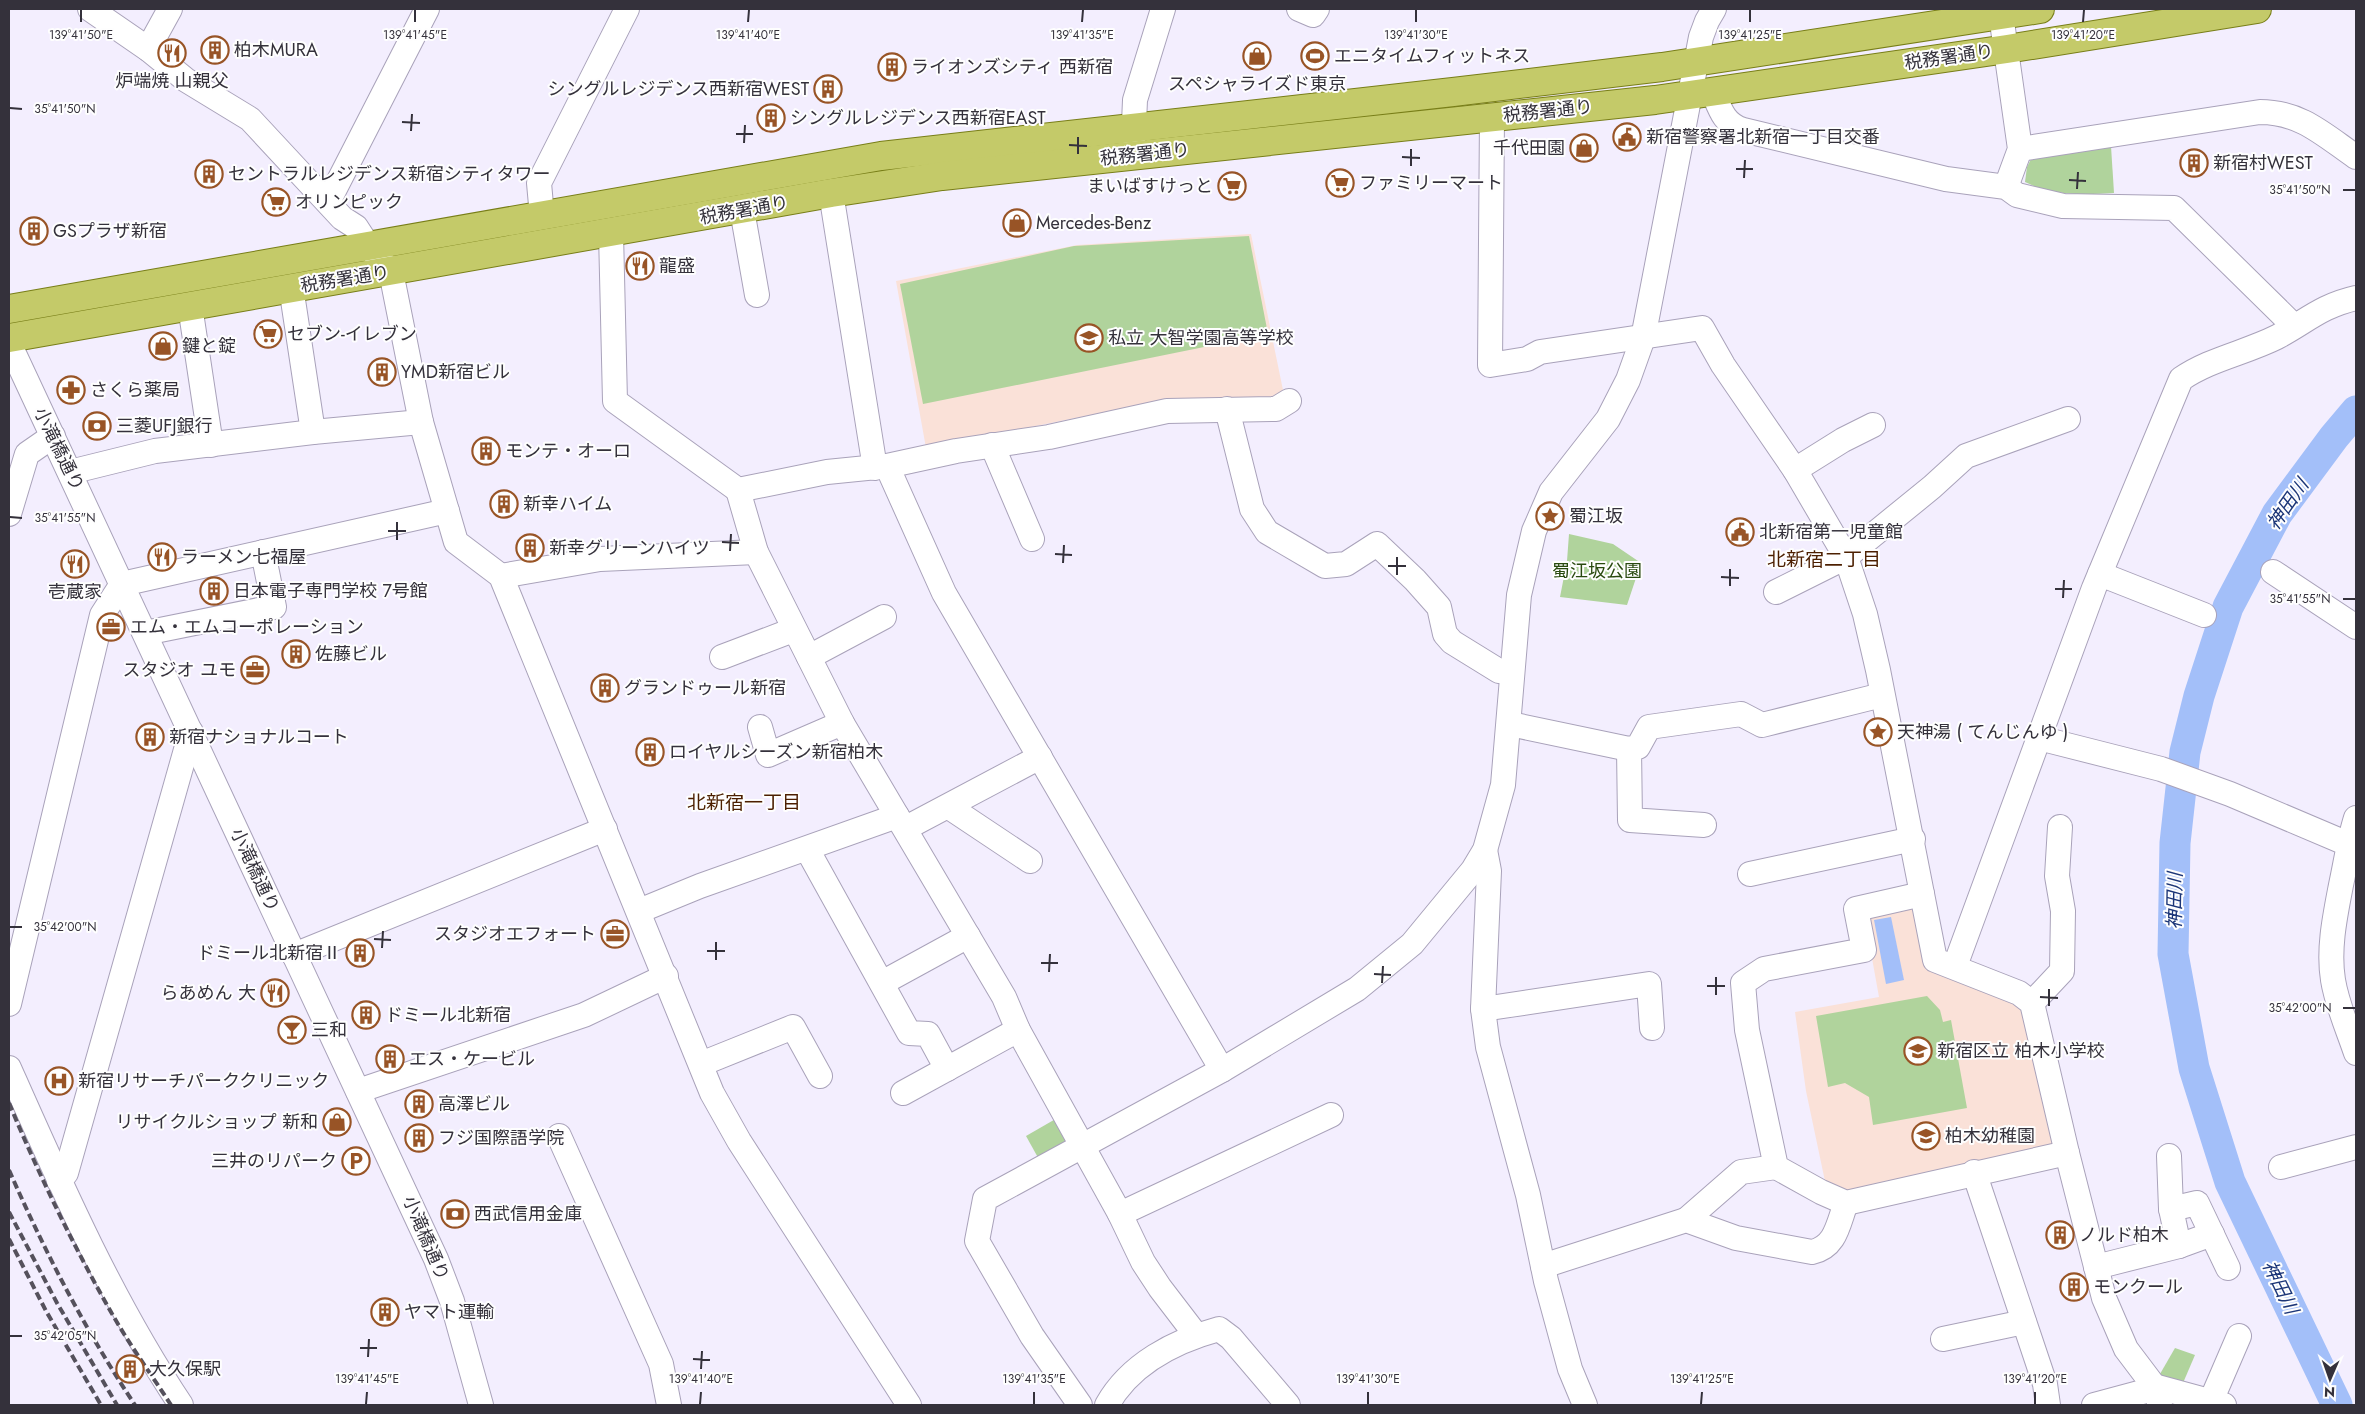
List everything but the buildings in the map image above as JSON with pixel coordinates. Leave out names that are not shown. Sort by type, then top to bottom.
[{"type":"main road","name":"税務署通り","points":[[9,309],[216,271],[369,247],[808,168],[948,148],[1453,92],[1696,62],[2040,9]]},
{"type":"main road","name":"税務署通り","points":[[9,338],[832,193],[925,179],[1701,94],[2007,49],[2257,9]]},
{"type":"main road","points":[[808,168],[801,181],[804,186],[863,177],[925,179]]},
{"type":"main road","points":[[614,203],[672,204],[734,194],[739,200],[742,210]]},
{"type":"street","points":[[90,9],[148,50],[186,80],[250,119],[342,218],[356,227],[369,247],[391,272],[421,422],[456,542],[501,576],[541,680],[666,976],[712,1093],[738,1141],[909,1405]]},
{"type":"street","points":[[148,50],[170,9]]},
{"type":"street","points":[[328,202],[427,9]]},
{"type":"street","points":[[542,216],[539,183],[627,9]]},
{"type":"street","points":[[1132,155],[1135,100],[1163,9]]},
{"type":"street","points":[[1299,9],[1313,15],[1317,9]]},
{"type":"street","points":[[1080,1405],[1032,1336],[977,1241],[985,1199],[1222,1070],[1357,989],[1412,944],[1473,870],[1485,850],[1503,785],[1510,724],[1511,672],[1520,595],[1530,545],[1538,518],[1551,492],[1608,419],[1628,380],[1643,338],[1701,94],[1696,62],[1707,21],[1714,9]]},
{"type":"street","points":[[2001,15],[2020,149],[2006,186]]},
{"type":"street","points":[[1701,94],[1727,121],[1738,128],[1946,178],[2006,186],[2017,194],[2063,206],[2174,208],[2294,326]]},
{"type":"street","points":[[2020,149],[2260,112],[2274,112],[2290,114],[2308,123],[2356,157]]},
{"type":"street","points":[[1492,117],[1490,365],[1527,359],[1540,352],[1702,328],[1723,364],[1795,470],[1846,557],[1865,614],[1913,839],[1935,960],[1955,966],[2019,993],[2032,1003],[2067,1153],[2104,1298],[2126,1349],[2157,1395]]},
{"type":"street","points":[[832,193],[881,467],[944,593],[1222,1070]]},
{"type":"street","points":[[742,210],[757,296]]},
{"type":"street","points":[[611,233],[615,401],[738,490],[756,552],[793,630],[842,724],[1004,997],[1018,1030],[1120,1214],[1143,1262],[1160,1288],[1196,1335]]},
{"type":"street","points":[[291,288],[313,432]]},
{"type":"street","points":[[1955,966],[2100,574],[2181,379],[2198,367],[2276,337],[2335,303],[2356,298]]},
{"type":"street","points":[[190,306],[211,445]]},
{"type":"street","name":"小滝橋通り","points":[[9,343],[436,1259],[452,1301],[481,1405]]},
{"type":"street","points":[[738,490],[826,472],[881,467],[956,451],[1049,437],[1167,410],[1276,409],[1289,401]]},
{"type":"street","points":[[1227,409],[1252,509],[1267,532],[1325,566],[1346,564],[1377,544],[1415,580],[1439,607],[1445,634],[1452,642],[1499,671],[1511,672]]},
{"type":"street","points":[[1776,592],[1846,557],[1932,487],[1966,456],[2068,419]]},
{"type":"street","points":[[70,472],[156,451],[313,432],[421,422]]},
{"type":"street","points":[[1795,470],[1843,440],[1873,425]]},
{"type":"street","points":[[9,514],[27,454],[53,436]]},
{"type":"street","points":[[992,445],[1032,539]]},
{"type":"street","points":[[9,1004],[102,616],[122,584],[447,511]]},
{"type":"street","points":[[145,634],[274,607],[263,552]]},
{"type":"street","points":[[501,576],[600,560],[756,552]]},
{"type":"street","points":[[2273,572],[2356,627]]},
{"type":"street","points":[[2100,574],[2204,615]]},
{"type":"street","points":[[808,657],[884,618]]},
{"type":"street","points":[[722,658],[793,630]]},
{"type":"street","points":[[1510,724],[1629,749],[1638,746],[1649,728],[1742,714],[1762,725],[1882,695]]},
{"type":"street","points":[[760,727],[768,755],[842,724]]},
{"type":"street","points":[[59,1181],[66,1173],[191,732]]},
{"type":"street","points":[[2038,738],[2161,769],[2266,809],[2348,844]]},
{"type":"street","points":[[1629,749],[1630,820],[1704,825]]},
{"type":"street","points":[[639,911],[700,886],[807,849],[949,807],[1040,757]]},
{"type":"street","points":[[949,807],[1030,860]]},
{"type":"street","points":[[2356,818],[2348,844],[2334,920],[2333,978],[2337,998],[2356,1053]]},
{"type":"street","points":[[2032,1003],[2062,971],[2062,911],[2057,876],[2060,827]]},
{"type":"street","points":[[294,955],[605,830]]},
{"type":"street","points":[[1750,874],[1913,839]]},
{"type":"street","points":[[807,849],[909,1033],[928,1034],[947,1069]]},
{"type":"street","points":[[1485,850],[1490,871],[1483,1009],[1492,1065],[1528,1196],[1543,1266],[1570,1369],[1585,1405]]},
{"type":"street","points":[[1776,1167],[1747,1030],[1743,983],[1764,969],[1864,950],[1856,909],[1922,894]]},
{"type":"street","points":[[882,983],[968,936]]},
{"type":"street","points":[[358,1091],[584,1015],[666,976]]},
{"type":"street","points":[[1483,1009],[1649,984],[1652,1028]]},
{"type":"street","points":[[701,1064],[793,1027],[820,1076]]},
{"type":"street","points":[[903,1093],[1018,1030]]},
{"type":"street","points":[[9,1068],[59,1181],[92,1249],[178,1403]]},
{"type":"street","points":[[1120,1214],[1332,1115]]},
{"type":"street","points":[[560,1136],[661,1364],[669,1405]]},
{"type":"street","points":[[2281,1167],[2356,1147]]},
{"type":"street","points":[[1543,1266],[1686,1220],[1741,1172],[1776,1167],[1821,1192],[1846,1203],[1974,1172],[2067,1153]]},
{"type":"street","points":[[2169,1156],[2171,1209],[2179,1246]]},
{"type":"street","points":[[1974,1172],[2045,1384],[2048,1405]]},
{"type":"street","points":[[1686,1220],[1736,1238],[1812,1252],[1822,1250],[1830,1244],[1846,1203]]},
{"type":"street","points":[[2171,1209],[2198,1203],[2228,1268]]},
{"type":"street","points":[[2096,1267],[2179,1246],[2212,1234]]},
{"type":"street","points":[[1943,1339],[2024,1322]]},
{"type":"street","points":[[1108,1405],[1117,1388],[1144,1362],[1196,1335],[1219,1329],[1231,1338],[1288,1405]]},
{"type":"street","points":[[2094,1405],[2146,1390],[2157,1395],[2217,1403],[2239,1336]]},
{"type":"shaded area","name":"私立 大智学園高等学校","points":[[1251,234],[1284,395],[1277,401],[1130,407],[926,448],[896,281],[1077,245]]},
{"type":"shaded area","name":"新宿区立 柏木小学校","points":[[1913,905],[1926,968],[1939,968],[2025,1005],[2057,1143],[1848,1192],[1826,1186],[1806,1091],[1795,1012],[1879,997],[1864,914]]},
{"type":"green space","points":[[2111,146],[2114,193],[2080,194],[2058,192],[2036,187],[2025,182],[2027,167],[2031,159]]},
{"type":"green space","name":"私立 大智学園高等学校","points":[[1249,236],[1268,334],[923,404],[900,284],[1074,246]]},
{"type":"green space","name":"蜀江坂公園","points":[[1569,534],[1613,544],[1641,563],[1627,605],[1560,597],[1567,561]]},
{"type":"green space","points":[[1927,996],[1940,1010],[1943,1022],[1951,1020],[1967,1108],[1873,1125],[1869,1097],[1845,1083],[1828,1087],[1816,1016]]},
{"type":"green space","points":[[1059,1117],[1074,1144],[1041,1163],[1026,1136]]},
{"type":"green space","points":[[2175,1348],[2195,1355],[2183,1383],[2167,1380],[2160,1374]]},
{"type":"water","points":[[1891,917],[1904,980],[1886,984],[1874,920]]},
{"type":"waterway","name":"神田川","points":[[2337,1405],[2230,1182],[2194,1068],[2173,954],[2175,843],[2185,752],[2199,696],[2228,607],[2277,514],[2334,437],[2356,411]]},
{"type":"railway","points":[[9,1103],[32,1157],[83,1261],[125,1336],[171,1405]]},
{"type":"railway","points":[[9,1170],[67,1290],[99,1348],[135,1405]]},
{"type":"railway","points":[[9,1212],[57,1303],[117,1405]]},
{"type":"railway","points":[[9,1239],[46,1311],[101,1405]]},
{"type":"place","name":"柏木MURA","points":[[215,50]]},
{"type":"place","name":"炉端焼 山親父","points":[[172,53]]},
{"type":"place","name":"スペシャライズド東京","points":[[1257,56]]},
{"type":"place","name":"エニタイムフィットネス","points":[[1315,56]]},
{"type":"place","name":"ライオンズシティ 西新宿","points":[[892,67]]},
{"type":"place","name":"シングルレジデンス西新宿WEST","points":[[828,89]]},
{"type":"place","name":"シングルレジデンス西新宿EAST","points":[[771,118]]},
{"type":"place","name":"新宿警察署北新宿一丁目交番","points":[[1627,137]]},
{"type":"place","name":"千代田園","points":[[1584,148]]},
{"type":"place","name":"新宿村WEST","points":[[2194,163]]},
{"type":"place","name":"セントラルレジデンス新宿シティタワー","points":[[209,174]]},
{"type":"place","name":"ファミリーマート","points":[[1340,183]]},
{"type":"place","name":"まいばすけっと","points":[[1232,186]]},
{"type":"place","name":"オリンピック","points":[[276,202]]},
{"type":"place","name":"Mercedes-Benz","points":[[1017,223]]},
{"type":"place","name":"GSプラザ新宿","points":[[34,231]]},
{"type":"place","name":"龍盛","points":[[640,266]]},
{"type":"place","name":"セブン-イレブン","points":[[268,334]]},
{"type":"place","name":"私立 大智学園高等学校","points":[[1089,338]]},
{"type":"place","name":"鍵と錠","points":[[163,346]]},
{"type":"place","name":"YMD新宿ビル","points":[[382,372]]},
{"type":"place","name":"さくら薬局","points":[[71,390]]},
{"type":"place","name":"三菱UFJ銀行","points":[[97,426]]},
{"type":"place","name":"モンテ・オーロ","points":[[486,451]]},
{"type":"place","name":"新幸ハイム","points":[[504,504]]},
{"type":"place","name":"蜀江坂","points":[[1550,516]]},
{"type":"place","name":"北新宿第一児童館","points":[[1740,532]]},
{"type":"place","name":"新幸グリーンハイツ","points":[[530,548]]},
{"type":"place","name":"ラーメン七福屋","points":[[162,557]]},
{"type":"place","name":"壱蔵家","points":[[75,564]]},
{"type":"place","name":"日本電子専門学校 7号館","points":[[214,591]]},
{"type":"place","name":"エム・エムコーポレーション","points":[[111,627]]},
{"type":"place","name":"佐藤ビル","points":[[296,654]]},
{"type":"place","name":"スタジオ ユモ","points":[[255,670]]},
{"type":"place","name":"グランドゥール新宿","points":[[605,688]]},
{"type":"place","name":"天神湯 ( てんじんゆ )","points":[[1878,732]]},
{"type":"place","name":"新宿ナショナルコート","points":[[150,737]]},
{"type":"place","name":"ロイヤルシーズン新宿柏木","points":[[650,752]]},
{"type":"place","name":"スタジオエフォート","points":[[615,934]]},
{"type":"place","name":"ドミール北新宿Ⅱ","points":[[360,953]]},
{"type":"place","name":"らあめん 大","points":[[275,993]]},
{"type":"place","name":"ドミール北新宿","points":[[366,1015]]},
{"type":"place","name":"三和","points":[[292,1030]]},
{"type":"place","name":"新宿区立 柏木小学校","points":[[1918,1051]]},
{"type":"place","name":"エス・ケービル","points":[[390,1059]]},
{"type":"place","name":"新宿リサーチパーククリニック","points":[[59,1081]]},
{"type":"place","name":"高澤ビル","points":[[419,1104]]},
{"type":"place","name":"リサイクルショップ 新和","points":[[337,1122]]},
{"type":"place","name":"柏木幼稚園","points":[[1926,1136]]},
{"type":"place","name":"フジ国際語学院","points":[[419,1138]]},
{"type":"place","name":"三井のリパーク","points":[[356,1161]]},
{"type":"place","name":"西武信用金庫","points":[[455,1214]]},
{"type":"place","name":"ノルド柏木","points":[[2060,1235]]},
{"type":"place","name":"モンクール","points":[[2074,1287]]},
{"type":"place","name":"ヤマト運輸","points":[[385,1312]]},
{"type":"place","name":"大久保駅","points":[[130,1369]]},
{"type":"district","name":"北新宿二丁目","points":[[1824,559]]},
{"type":"district","name":"北新宿一丁目","points":[[744,802]]}]
